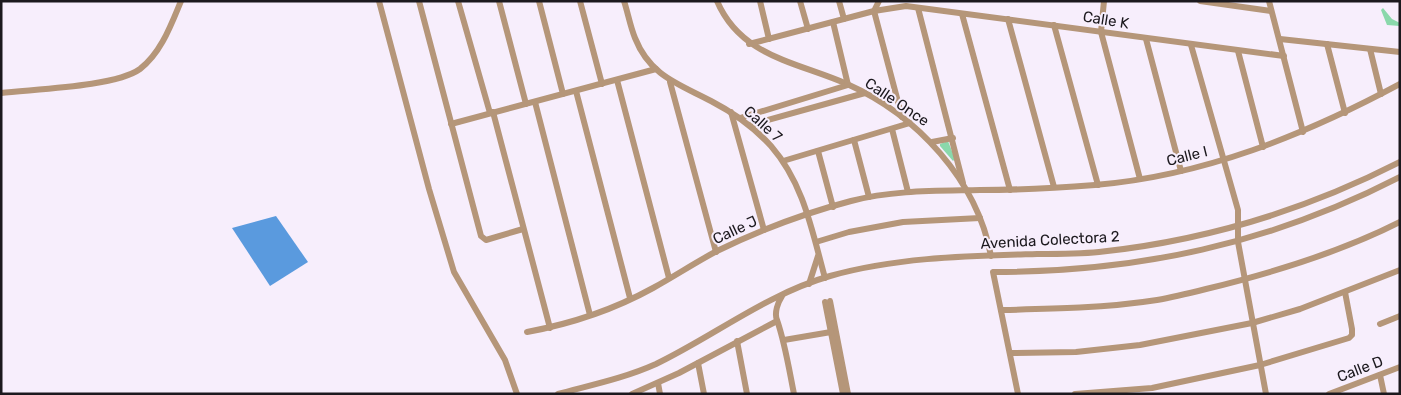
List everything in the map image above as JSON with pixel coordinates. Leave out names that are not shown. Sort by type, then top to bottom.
[{"type":"street","points":[[1,93],[109,80],[138,70],[157,50],[181,1]]},
{"type":"street","points":[[379,1],[429,189],[454,272],[505,360],[517,394]]},
{"type":"street","points":[[419,1],[483,239],[486,240],[523,229]]},
{"type":"street","points":[[458,1],[550,328]]},
{"type":"street","points":[[499,1],[526,104]]},
{"type":"street","points":[[539,1],[563,94]]},
{"type":"street","points":[[580,1],[602,84]]},
{"type":"street","name":"Calle 7","points":[[624,1],[635,39],[656,69],[670,82],[731,112],[750,125],[783,161],[809,214],[825,278]]},
{"type":"street","name":"Calle Once","points":[[717,1],[727,20],[749,44],[780,60],[865,93],[902,117],[932,142],[952,168],[980,218],[987,234],[991,256]]},
{"type":"street","points":[[760,1],[769,39]]},
{"type":"street","points":[[800,1],[808,28]]},
{"type":"street","points":[[839,1],[844,19]]},
{"type":"street","points":[[879,1],[874,11],[902,117]]},
{"type":"street","points":[[885,1],[893,6]]},
{"type":"street","points":[[1104,1],[1101,32],[1140,179]]},
{"type":"street","points":[[1200,1],[1229,3],[1272,11]]},
{"type":"street","points":[[1269,1],[1303,132]]},
{"type":"street","name":"Calle K","points":[[749,44],[893,6],[1008,19],[1284,56]]},
{"type":"street","points":[[918,8],[965,190]]},
{"type":"street","points":[[962,14],[1010,190]]},
{"type":"street","points":[[1008,19],[1054,187]]},
{"type":"street","points":[[740,118],[848,85],[833,22]]},
{"type":"street","points":[[1054,25],[1098,184]]},
{"type":"street","points":[[1146,39],[1181,171]]},
{"type":"street","points":[[1280,40],[1400,52]]},
{"type":"street","points":[[1327,44],[1345,113]]},
{"type":"street","points":[[1191,45],[1238,210],[1238,242],[1266,394]]},
{"type":"street","points":[[1370,49],[1382,94]]},
{"type":"street","points":[[1238,51],[1263,147]]},
{"type":"street","points":[[451,124],[656,69]]},
{"type":"street","points":[[617,80],[669,278]]},
{"type":"street","points":[[670,82],[716,252]]},
{"type":"street","name":"Calle I","points":[[965,190],[1010,190],[1098,184],[1140,179],[1181,171],[1223,160],[1303,132],[1345,113],[1400,84]]},
{"type":"street","points":[[576,91],[630,298]]},
{"type":"street","points":[[750,125],[865,93]]},
{"type":"street","points":[[535,102],[590,315]]},
{"type":"street","points":[[731,112],[764,230]]},
{"type":"street","points":[[783,161],[910,124]]},
{"type":"street","points":[[892,129],[908,192]]},
{"type":"street","points":[[932,142],[953,138]]},
{"type":"street","points":[[854,140],[869,198]]},
{"type":"street","points":[[818,151],[833,206]]},
{"type":"street","name":"Avenida Colectora 2","points":[[558,394],[620,377],[655,364],[748,312],[782,295],[825,278],[868,267],[922,259],[1097,252],[1166,242],[1239,225],[1359,183],[1400,162]]},
{"type":"street","name":"Avenida Colectora 2","points":[[1002,310],[993,272],[1052,272],[1110,267],[1174,257],[1238,242],[1319,215],[1400,177]]},
{"type":"street","name":"Calle J","points":[[527,332],[550,328],[590,315],[630,298],[716,252],[764,230],[833,206],[908,192],[965,190]]},
{"type":"street","points":[[816,242],[849,232],[903,222],[980,218]]},
{"type":"street","points":[[1018,394],[1002,310],[1066,309],[1158,300],[1244,280],[1293,265],[1376,234],[1400,222]]},
{"type":"street","points":[[809,284],[819,255]]},
{"type":"street","points":[[1010,353],[1076,352],[1140,345],[1252,323],[1300,309],[1400,270]]},
{"type":"street","points":[[1075,394],[1152,388],[1260,365],[1349,338],[1352,335],[1352,329],[1345,292]]},
{"type":"street","points":[[782,295],[777,309],[777,321],[784,340],[794,394]]},
{"type":"street","points":[[843,394],[827,302],[848,394]]},
{"type":"street","points":[[1380,324],[1400,316]]},
{"type":"street","points":[[632,394],[698,363],[777,321]]},
{"type":"street","points":[[784,340],[831,332]]},
{"type":"street","points":[[737,341],[747,394]]},
{"type":"street","points":[[698,363],[704,394]]},
{"type":"street","name":"Calle D","points":[[1329,394],[1400,367]]},
{"type":"street","points":[[1380,375],[1384,394]]},
{"type":"street","points":[[658,383],[660,394]]},
{"type":"green space","points":[[1383,8],[1392,19],[1400,23],[1400,26],[1387,25],[1381,10]]},
{"type":"green space","points":[[948,141],[955,159],[953,161],[940,146],[940,144]]},
{"type":"water","points":[[276,216],[308,262],[270,286],[232,228]]}]
